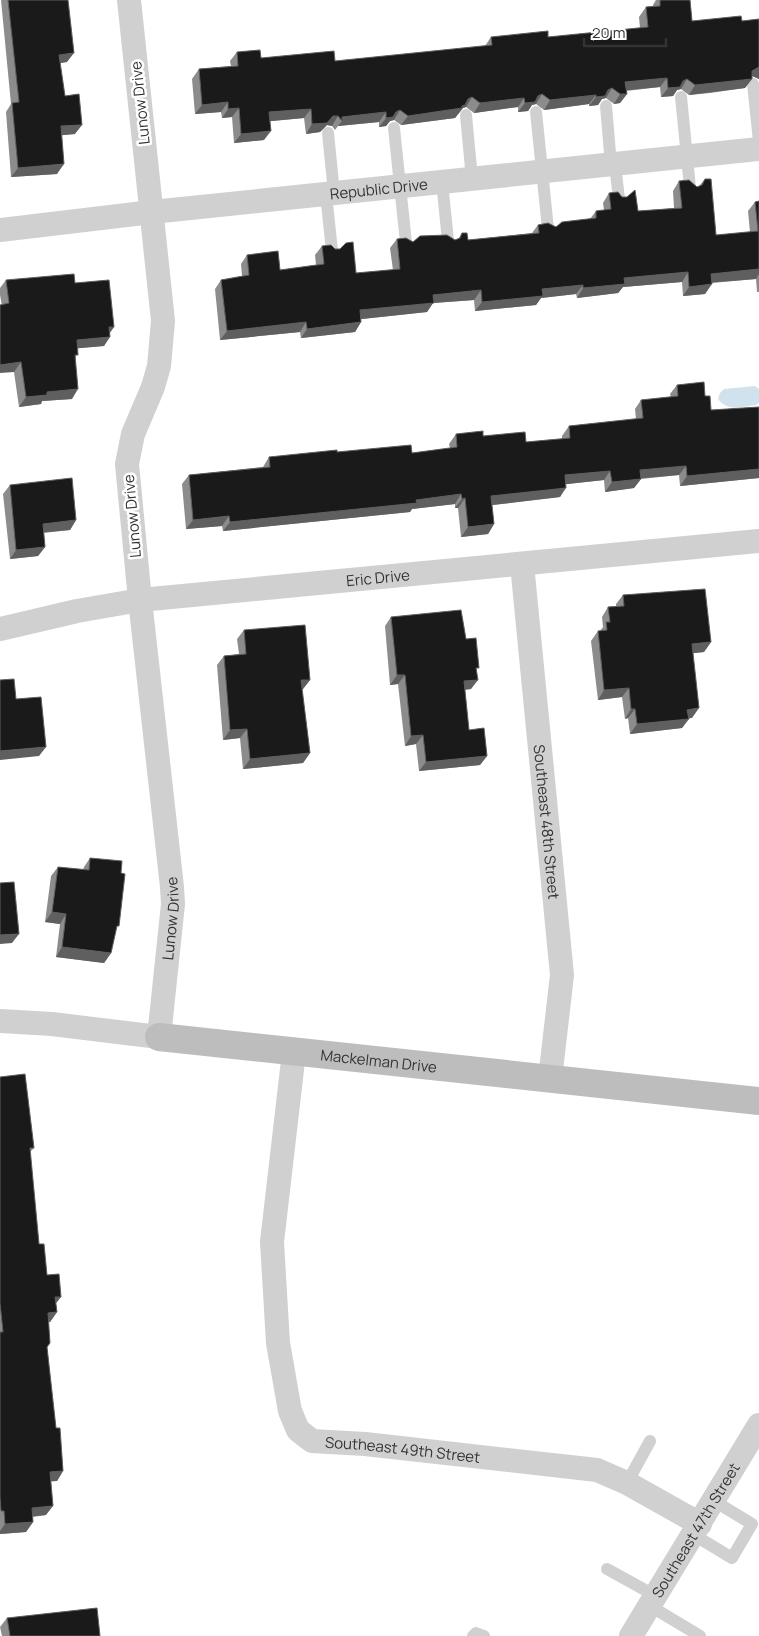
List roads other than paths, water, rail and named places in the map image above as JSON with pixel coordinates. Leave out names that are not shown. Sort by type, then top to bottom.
[{"type":"street","name":"Lunow Drive","points":[[129,0],[162,300],[163,341],[153,387],[133,434],[127,464],[173,904],[159,1037]]},
{"type":"street","name":"Republic Drive","points":[[0,230],[330,193],[759,149]]},
{"type":"street","name":"Eric Drive","points":[[0,629],[77,611],[140,600],[759,541]]},
{"type":"street","name":"Southeast 48th Street","points":[[522,564],[562,975],[550,1079]]},
{"type":"street","name":"Mackelman Drive","points":[[0,1021],[52,1024],[294,1052],[759,1101]]},
{"type":"street","name":"Southeast 49th Street","points":[[294,1052],[272,1242],[278,1343],[290,1411],[298,1430],[312,1441],[364,1444],[567,1465],[597,1470],[627,1483],[697,1529]]},
{"type":"street","name":"Southeast 47th Street","points":[[632,1636],[759,1425]]},
{"type":"lane","points":[[753,84],[759,141]]},
{"type":"lane","points":[[681,97],[690,188]]},
{"type":"lane","points":[[606,106],[619,199]]},
{"type":"lane","points":[[536,112],[548,229]]},
{"type":"lane","points":[[466,115],[472,179]]},
{"type":"lane","points":[[394,128],[406,243]]},
{"type":"lane","points":[[328,133],[332,251]]},
{"type":"lane","points":[[442,182],[448,241]]},
{"type":"lane","points":[[627,1483],[650,1441]]},
{"type":"lane","points":[[697,1529],[732,1558],[752,1524],[714,1501]]},
{"type":"lane","points":[[607,1569],[700,1636]]},
{"type":"lane","points":[[474,1636],[476,1633],[484,1636]]},
{"type":"water","points":[[755,386],[759,389],[759,403],[756,405],[730,407],[718,399],[724,389]]}]
